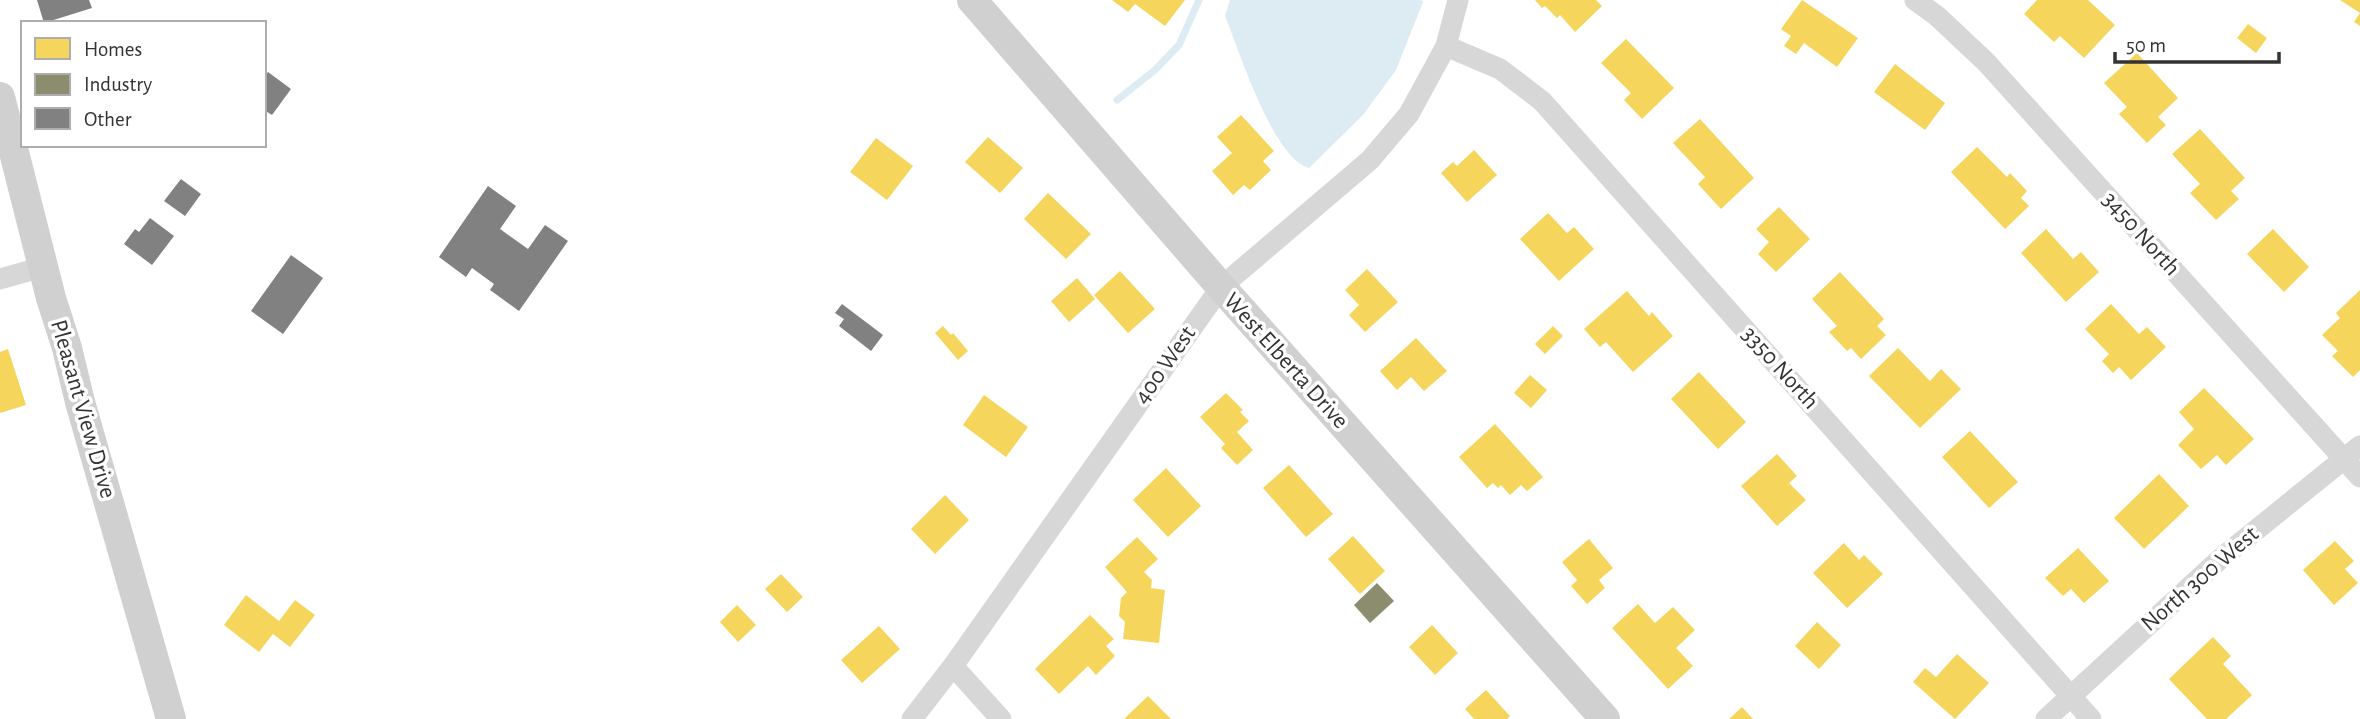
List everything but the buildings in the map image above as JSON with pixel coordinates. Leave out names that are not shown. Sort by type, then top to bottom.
[{"type":"main road","name":"West Elberta Drive","points":[[972,0],[1220,287],[1605,719]]},
{"type":"main road","name":"Pleasant View Drive","points":[[0,97],[43,267],[171,719]]},
{"type":"street","name":"400 West","points":[[912,719],[953,666],[1220,287],[1370,160],[1409,114],[1446,46],[1458,0]]},
{"type":"street","name":"3450 North","points":[[1915,0],[1937,16],[1986,62],[2352,452],[2360,477]]},
{"type":"street","name":"3350 North","points":[[1446,46],[1500,69],[1542,101],[2091,719]]},
{"type":"street","points":[[0,279],[43,267]]},
{"type":"street","name":"North 300 West","points":[[2046,719],[2218,560],[2352,452]]},
{"type":"street","points":[[953,666],[1001,719]]},
{"type":"shaded area","points":[[1230,0],[1423,2],[1396,70],[1363,115],[1309,168],[1296,160],[1270,125],[1225,16]]},
{"type":"waterway","points":[[1117,100],[1155,70],[1179,45],[1199,0]]}]
